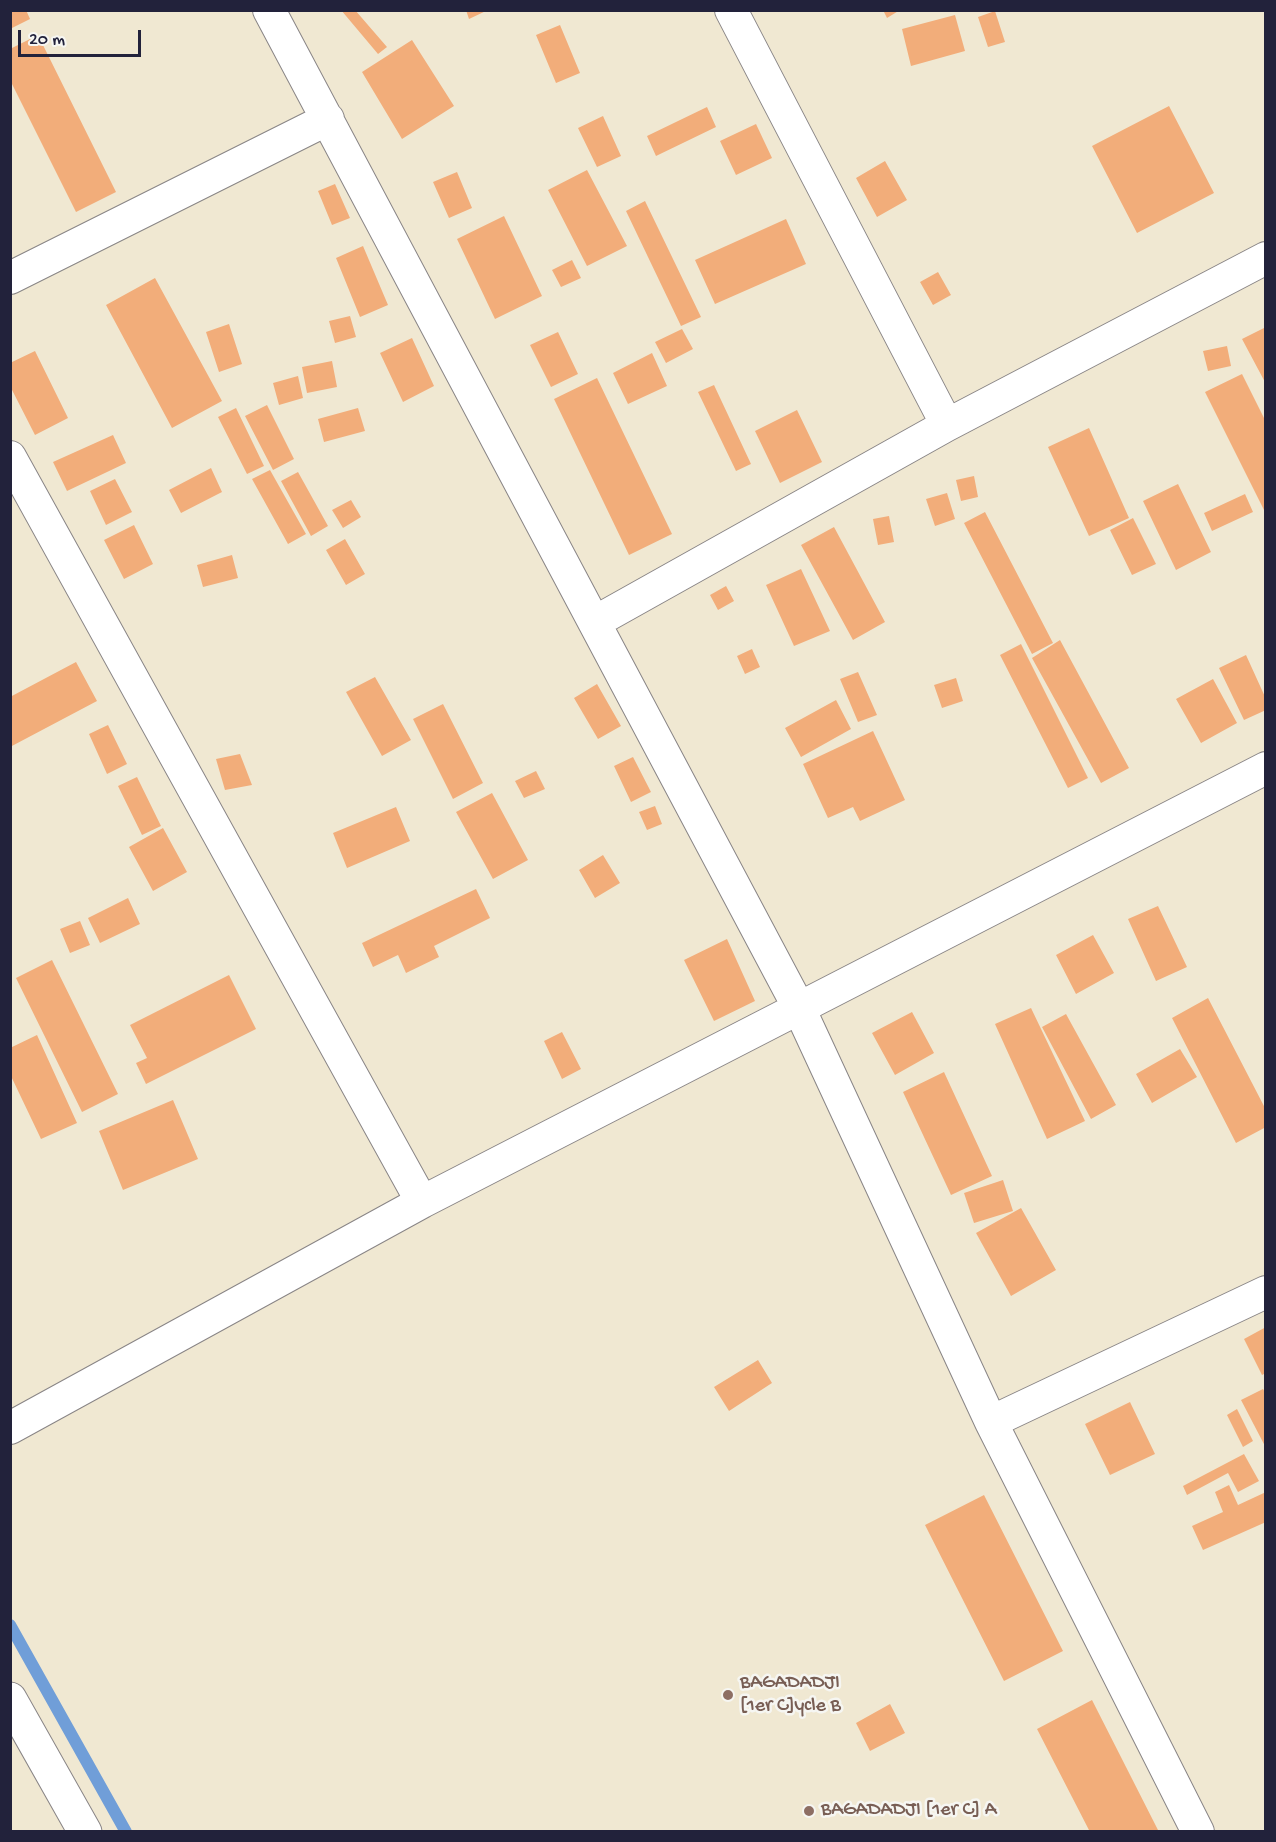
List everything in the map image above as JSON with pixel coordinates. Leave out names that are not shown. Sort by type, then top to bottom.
[{"type":"main road","points":[[10,1699],[85,1832]]},
{"type":"street","points":[[269,10],[799,1008],[991,1422],[1198,1832]]},
{"type":"street","points":[[731,10],[947,425]]},
{"type":"street","points":[[10,278],[328,119]]},
{"type":"street","points":[[595,622],[947,425],[1266,258]]},
{"type":"street","points":[[10,457],[422,1202]]},
{"type":"street","points":[[10,1428],[422,1202],[1266,768]]},
{"type":"street","points":[[991,1422],[1266,1292]]},
{"type":"building","points":[[10,10],[26,10],[30,19],[10,29]]},
{"type":"building","points":[[341,10],[355,10],[387,47],[378,54]]},
{"type":"building","points":[[466,10],[488,10],[469,19]]},
{"type":"building","points":[[883,10],[900,10],[887,18]]},
{"type":"building","points":[[995,11],[1005,42],[988,47],[978,17]]},
{"type":"building","points":[[955,15],[965,51],[911,66],[902,29]]},
{"type":"building","points":[[560,25],[580,73],[556,83],[536,35]]},
{"type":"building","points":[[38,35],[116,192],[76,212],[10,80],[10,49]]},
{"type":"building","points":[[412,40],[454,106],[402,139],[362,72]]},
{"type":"building","points":[[1169,106],[1214,193],[1137,233],[1092,146]]},
{"type":"building","points":[[707,107],[716,127],[656,156],[647,136]]},
{"type":"building","points":[[603,116],[621,156],[597,167],[578,128]]},
{"type":"building","points":[[756,124],[772,158],[736,175],[720,141]]},
{"type":"building","points":[[885,161],[907,200],[877,217],[856,178]]},
{"type":"building","points":[[587,170],[627,246],[587,266],[548,190]]},
{"type":"building","points":[[457,172],[472,208],[449,218],[433,182]]},
{"type":"building","points":[[335,184],[350,218],[332,225],[318,191]]},
{"type":"building","points":[[645,201],[701,317],[681,326],[626,211]]},
{"type":"building","points":[[504,216],[542,296],[495,319],[457,239]]},
{"type":"building","points":[[786,219],[806,264],[715,304],[695,260]]},
{"type":"building","points":[[363,246],[388,305],[360,317],[336,258]]},
{"type":"building","points":[[572,260],[581,278],[561,287],[552,270]]},
{"type":"building","points":[[938,272],[951,295],[933,305],[920,282]]},
{"type":"building","points":[[155,278],[222,401],[172,428],[106,305]]},
{"type":"building","points":[[350,316],[356,337],[335,343],[329,321]]},
{"type":"building","points":[[229,324],[242,364],[219,372],[206,332]]},
{"type":"building","points":[[1266,327],[1266,384],[1242,339]]},
{"type":"building","points":[[682,329],[693,349],[666,363],[655,342]]},
{"type":"building","points":[[558,332],[578,374],[551,387],[530,345]]},
{"type":"building","points":[[412,338],[434,386],[403,402],[380,353]]},
{"type":"building","points":[[1227,346],[1231,366],[1208,371],[1203,351]]},
{"type":"building","points":[[35,351],[68,418],[35,435],[10,386],[10,363]]},
{"type":"building","points":[[652,353],[667,386],[628,404],[613,373]]},
{"type":"building","points":[[332,361],[337,387],[307,393],[302,367]]},
{"type":"building","points":[[1242,374],[1266,422],[1266,514],[1205,392]]},
{"type":"building","points":[[298,376],[303,398],[279,405],[273,383]]},
{"type":"building","points":[[597,378],[672,534],[629,555],[554,399]]},
{"type":"building","points":[[714,385],[751,464],[736,471],[698,392]]},
{"type":"building","points":[[267,405],[294,459],[273,470],[245,416]]},
{"type":"building","points":[[236,408],[264,466],[247,474],[218,417]]},
{"type":"building","points":[[358,408],[365,431],[324,442],[318,419]]},
{"type":"building","points":[[797,410],[822,462],[780,483],[755,431]]},
{"type":"building","points":[[1089,428],[1129,518],[1089,536],[1048,447]]},
{"type":"building","points":[[113,435],[126,463],[67,491],[53,462]]},
{"type":"building","points":[[211,468],[222,492],[181,513],[169,490]]},
{"type":"building","points":[[270,470],[306,534],[288,544],[252,479]]},
{"type":"building","points":[[298,472],[328,526],[311,536],[281,481]]},
{"type":"building","points":[[974,476],[978,497],[961,501],[956,480]]},
{"type":"building","points":[[115,479],[132,512],[106,525],[90,491]]},
{"type":"building","points":[[1178,484],[1211,552],[1176,570],[1143,501]]},
{"type":"building","points":[[947,493],[955,519],[935,526],[926,499]]},
{"type":"building","points":[[1245,494],[1253,512],[1212,531],[1204,513]]},
{"type":"building","points":[[351,500],[361,517],[343,528],[332,510]]},
{"type":"building","points":[[985,512],[1053,643],[1032,654],[964,523]]},
{"type":"building","points":[[889,516],[894,542],[878,545],[873,519]]},
{"type":"building","points":[[1133,518],[1156,564],[1132,575],[1110,530]]},
{"type":"building","points":[[134,525],[153,564],[124,579],[104,540]]},
{"type":"building","points":[[834,527],[885,622],[853,640],[801,545]]},
{"type":"building","points":[[345,539],[365,574],[346,585],[326,550]]},
{"type":"building","points":[[232,555],[238,578],[203,587],[197,565]]},
{"type":"building","points":[[801,569],[830,631],[794,646],[766,585]]},
{"type":"building","points":[[726,586],[734,601],[718,610],[710,595]]},
{"type":"building","points":[[1060,640],[1129,768],[1101,783],[1032,658]]},
{"type":"building","points":[[1021,644],[1088,778],[1068,788],[1000,655]]},
{"type":"building","points":[[752,649],[760,667],[745,674],[737,656]]},
{"type":"building","points":[[1246,655],[1266,699],[1266,710],[1244,720],[1219,668]]},
{"type":"building","points":[[76,662],[97,701],[10,747],[10,697]]},
{"type":"building","points":[[858,672],[877,715],[858,722],[840,679]]},
{"type":"building","points":[[375,677],[411,740],[382,756],[346,692]]},
{"type":"building","points":[[956,678],[963,701],[942,708],[934,685]]},
{"type":"building","points":[[1213,679],[1237,723],[1201,743],[1176,699]]},
{"type":"building","points":[[597,684],[621,726],[598,739],[574,698]]},
{"type":"building","points":[[836,700],[851,729],[801,757],[785,728]]},
{"type":"building","points":[[443,704],[483,783],[453,799],[413,719]]},
{"type":"building","points":[[108,725],[127,764],[107,774],[89,734]]},
{"type":"building","points":[[873,731],[905,800],[860,821],[853,807],[828,818],[803,764]]},
{"type":"building","points":[[240,754],[252,785],[225,790],[216,759]]},
{"type":"building","points":[[633,757],[651,792],[631,802],[614,766]]},
{"type":"building","points":[[536,771],[545,789],[524,798],[515,781]]},
{"type":"building","points":[[137,777],[161,826],[142,835],[118,786]]},
{"type":"building","points":[[492,793],[528,860],[493,879],[456,812]]},
{"type":"building","points":[[655,806],[662,824],[647,830],[639,812]]},
{"type":"building","points":[[396,807],[410,841],[347,868],[333,833]]},
{"type":"building","points":[[163,828],[187,872],[153,891],[129,847]]},
{"type":"building","points":[[603,855],[620,883],[595,898],[579,870]]},
{"type":"building","points":[[476,889],[490,918],[434,946],[439,957],[406,973],[398,955],[373,967],[362,943]]},
{"type":"building","points":[[128,898],[140,924],[100,943],[88,918]]},
{"type":"building","points":[[1158,906],[1187,967],[1156,981],[1128,919]]},
{"type":"building","points":[[80,921],[90,945],[70,953],[60,929]]},
{"type":"building","points":[[1093,935],[1114,973],[1076,994],[1056,955]]},
{"type":"building","points":[[727,939],[755,1001],[714,1021],[684,960]]},
{"type":"building","points":[[52,960],[118,1094],[82,1112],[16,978]]},
{"type":"building","points":[[229,975],[256,1029],[146,1084],[136,1063],[147,1058],[130,1025]]},
{"type":"building","points":[[1208,998],[1266,1110],[1266,1127],[1236,1143],[1172,1018]]},
{"type":"building","points":[[1031,1008],[1085,1121],[1047,1139],[995,1024]]},
{"type":"building","points":[[912,1012],[934,1053],[895,1075],[872,1033]]},
{"type":"building","points":[[1066,1014],[1116,1105],[1091,1119],[1042,1027]]},
{"type":"building","points":[[562,1032],[581,1069],[562,1079],[544,1041]]},
{"type":"building","points":[[37,1035],[77,1123],[41,1139],[10,1074],[10,1048]]},
{"type":"building","points":[[1180,1049],[1197,1077],[1152,1103],[1136,1074]]},
{"type":"building","points":[[944,1072],[992,1176],[951,1195],[903,1092]]},
{"type":"building","points":[[173,1100],[198,1159],[123,1190],[99,1131]]},
{"type":"building","points":[[1003,1180],[1013,1211],[974,1223],[964,1193]]},
{"type":"building","points":[[1021,1208],[1056,1270],[1011,1296],[976,1233]]},
{"type":"building","points":[[1266,1327],[1266,1373],[1262,1375],[1244,1339]]},
{"type":"building","points":[[758,1360],[772,1383],[729,1411],[714,1387]]},
{"type":"building","points":[[1263,1389],[1266,1394],[1266,1448],[1241,1400]]},
{"type":"building","points":[[1130,1402],[1155,1454],[1110,1475],[1085,1424]]},
{"type":"building","points":[[1237,1409],[1253,1441],[1243,1447],[1227,1415]]},
{"type":"building","points":[[1244,1454],[1259,1481],[1238,1492],[1228,1473],[1187,1495],[1183,1486]]},
{"type":"building","points":[[1229,1485],[1238,1505],[1266,1492],[1266,1522],[1203,1550],[1192,1526],[1223,1512],[1215,1492]]},
{"type":"building","points":[[984,1495],[1063,1651],[1004,1681],[925,1525]]},
{"type":"building","points":[[1092,1700],[1159,1832],[1090,1832],[1037,1729]]},
{"type":"building","points":[[890,1704],[905,1733],[870,1751],[856,1723]]},
{"type":"waterway","points":[[10,1625],[126,1832]]},
{"type":"place","name":"BAGADADJI [1er C]ycle B","points":[[728,1695]]},
{"type":"place","name":"BAGADADJI [1er C] A","points":[[809,1811]]}]
